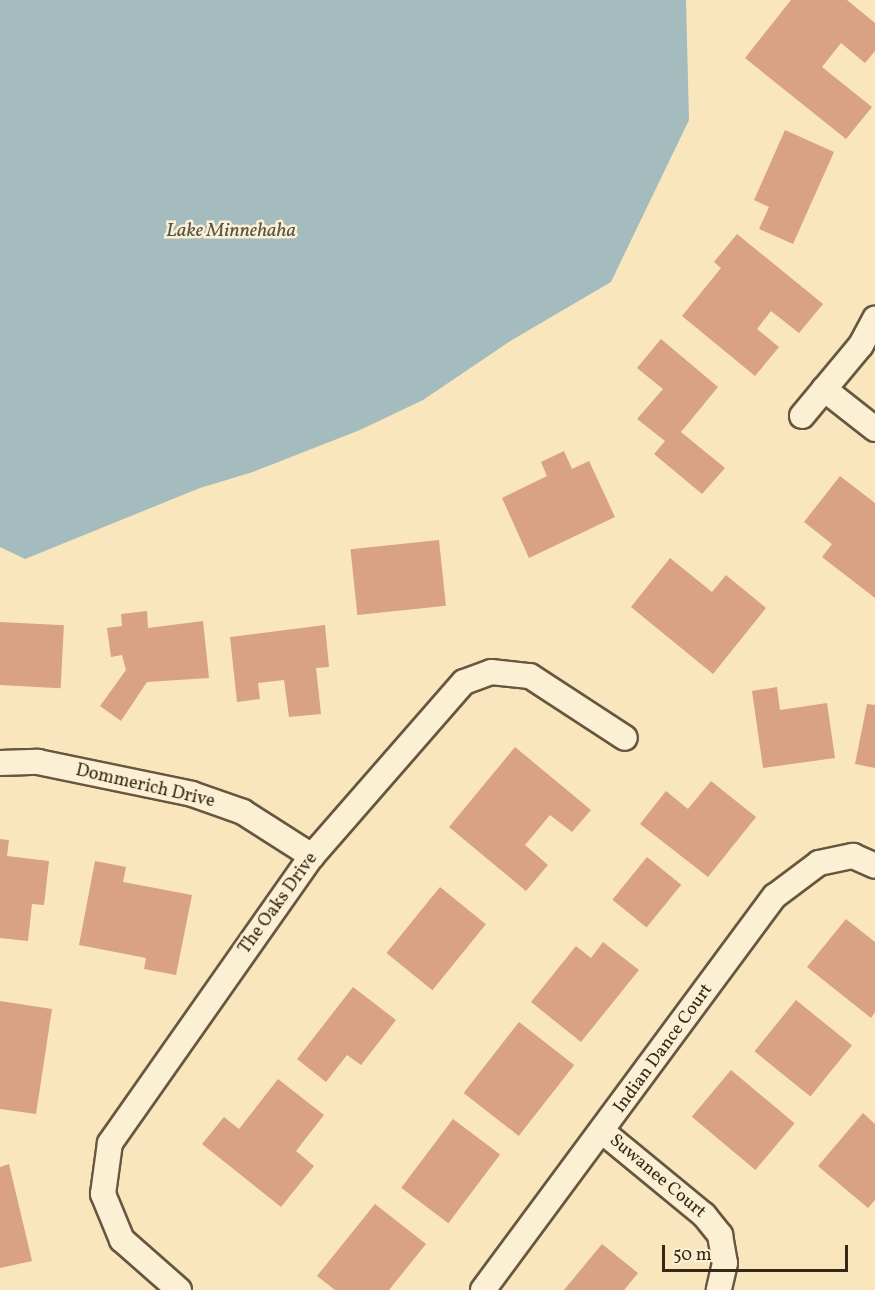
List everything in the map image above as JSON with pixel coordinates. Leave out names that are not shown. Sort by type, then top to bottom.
[{"type":"street","points":[[802,416],[861,345],[875,319]]},
{"type":"street","points":[[824,389],[875,429]]},
{"type":"street","name":"The Oaks Drive","points":[[179,1290],[122,1240],[103,1194],[110,1143],[312,856],[464,682],[491,672],[530,676],[625,738]]},
{"type":"street","name":"Dommerich Drive","points":[[0,763],[38,762],[192,794],[243,812],[312,856]]},
{"type":"street","name":"Indian Dance Court","points":[[483,1290],[603,1132],[775,896],[819,863],[854,856],[875,866]]},
{"type":"street","name":"Suwanee Court","points":[[603,1132],[704,1215],[720,1235],[725,1263],[719,1290]]},
{"type":"water","name":"Lake Minnehaha","points":[[0,0],[686,0],[689,120],[611,282],[512,340],[423,400],[360,430],[253,472],[200,488],[25,559],[0,547]]},
{"type":"building","points":[[791,0],[847,0],[875,23],[875,51],[865,63],[841,43],[822,67],[872,107],[846,139],[745,58]]},
{"type":"building","points":[[785,130],[834,152],[793,244],[759,229],[769,207],[754,200]]},
{"type":"building","points":[[737,234],[823,304],[799,333],[771,311],[757,329],[779,347],[755,376],[682,316],[721,268],[714,262]]},
{"type":"building","points":[[661,339],[718,387],[681,432],[725,468],[702,494],[654,454],[665,441],[637,419],[663,389],[637,368]]},
{"type":"building","points":[[564,451],[572,469],[589,461],[615,517],[529,558],[502,498],[547,476],[541,462]]},
{"type":"building","points":[[840,476],[875,503],[875,598],[822,557],[832,544],[804,522]]},
{"type":"building","points":[[439,540],[446,606],[357,615],[350,549]]},
{"type":"building","points":[[670,558],[712,592],[726,575],[766,608],[713,674],[631,607]]},
{"type":"building","points":[[147,611],[148,628],[203,621],[209,678],[147,682],[121,721],[100,706],[126,670],[122,655],[111,657],[107,628],[122,626],[121,614]]},
{"type":"building","points":[[0,622],[64,625],[61,688],[0,685]]},
{"type":"building","points":[[325,625],[329,667],[316,668],[321,714],[289,717],[284,680],[258,683],[260,699],[237,702],[230,637]]},
{"type":"building","points":[[777,687],[780,710],[827,703],[835,758],[763,768],[752,691]]},
{"type":"building","points":[[867,704],[875,705],[875,768],[855,764]]},
{"type":"building","points":[[515,747],[591,810],[572,832],[550,815],[525,845],[548,865],[526,891],[449,827]]},
{"type":"building","points":[[711,781],[756,817],[708,877],[640,824],[666,791],[688,809]]},
{"type":"building","points":[[0,839],[9,840],[7,856],[49,861],[44,905],[32,904],[28,941],[0,938]]},
{"type":"building","points":[[647,857],[681,885],[647,927],[612,900]]},
{"type":"building","points":[[95,861],[126,867],[123,882],[192,895],[176,975],[144,969],[146,958],[79,945]]},
{"type":"building","points":[[440,887],[486,924],[432,990],[387,953]]},
{"type":"building","points":[[846,919],[875,942],[875,1012],[871,1018],[807,967]]},
{"type":"building","points":[[603,942],[639,970],[581,1042],[531,1002],[576,946],[591,958]]},
{"type":"building","points":[[353,987],[396,1020],[361,1065],[347,1055],[326,1082],[297,1059]]},
{"type":"building","points":[[796,1000],[852,1045],[810,1097],[754,1051]]},
{"type":"building","points":[[0,1001],[52,1009],[36,1114],[0,1109]]},
{"type":"building","points":[[519,1022],[574,1065],[519,1136],[464,1093]]},
{"type":"building","points":[[731,1070],[795,1123],[755,1170],[692,1117]]},
{"type":"building","points":[[278,1079],[324,1115],[296,1151],[314,1166],[281,1207],[202,1144],[224,1117],[239,1129]]},
{"type":"building","points":[[863,1113],[875,1124],[875,1200],[868,1208],[818,1166]]},
{"type":"building","points":[[453,1119],[500,1155],[448,1223],[401,1188]]},
{"type":"building","points":[[9,1164],[32,1261],[0,1268],[0,1167]]},
{"type":"building","points":[[375,1204],[426,1244],[389,1290],[335,1290],[317,1276]]},
{"type":"building","points":[[602,1244],[638,1273],[624,1290],[564,1290]]}]
